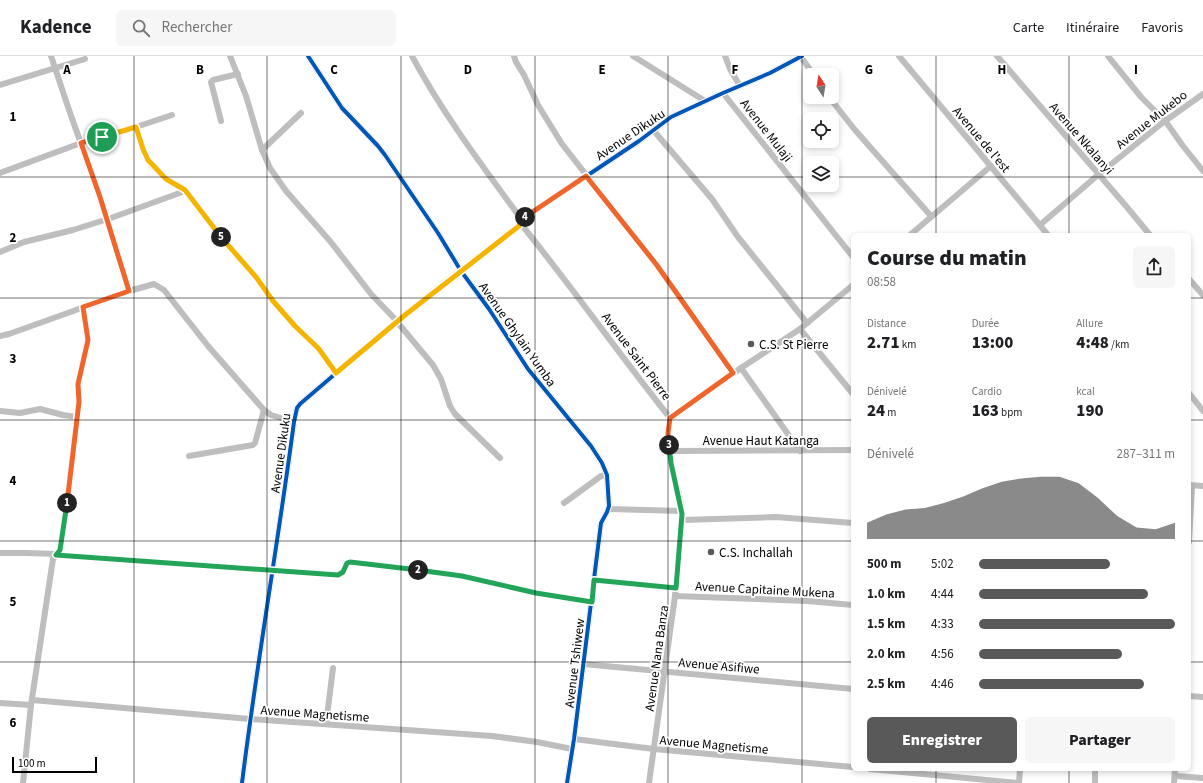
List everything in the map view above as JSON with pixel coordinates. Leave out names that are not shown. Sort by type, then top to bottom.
[{"type":"street","points":[[51,56],[107,220],[129,291]]},
{"type":"street","points":[[230,56],[246,96],[262,150],[270,168],[286,191],[330,241],[376,299],[397,321],[435,369],[444,386],[452,410],[500,458]]},
{"type":"street","name":"Avenue Ghylain Yumba","points":[[308,56],[342,108],[385,155],[461,271],[489,309],[534,377],[591,446],[602,463],[607,475]]},
{"type":"street","name":"Avenue Saint Pierre","points":[[412,56],[428,86],[522,222],[626,363],[670,418],[733,373],[800,330],[851,287]]},
{"type":"street","points":[[633,56],[705,101]]},
{"type":"street","points":[[725,56],[730,69],[740,86]]},
{"type":"street","points":[[802,56],[810,68]]},
{"type":"street","name":"Avenue Dikuku","points":[[242,783],[250,719],[294,422],[297,408],[300,404],[397,321],[522,222],[525,217],[654,131],[671,117],[723,93],[770,74],[802,56]]},
{"type":"street","name":"Avenue de l'est","points":[[899,56],[1046,233]]},
{"type":"street","name":"Avenue Nkalanyi","points":[[997,56],[1148,233]]},
{"type":"street","points":[[1108,56],[1142,97],[1166,122],[1187,152],[1203,171]]},
{"type":"street","points":[[512,57],[562,144],[656,264],[733,373]]},
{"type":"street","points":[[0,85],[85,59]]},
{"type":"street","points":[[221,121],[211,82],[213,80],[238,74]]},
{"type":"street","name":"Avenue Mulaji","points":[[723,93],[851,254]]},
{"type":"street","name":"Avenue Mukebo","points":[[1040,225],[1099,174],[1203,94]]},
{"type":"street","points":[[835,104],[855,130],[931,216]]},
{"type":"street","points":[[262,150],[301,114]]},
{"type":"street","points":[[0,173],[81,143],[172,115]]},
{"type":"street","points":[[136,127],[148,160],[166,179],[185,190],[214,229],[256,277],[273,301],[295,326],[319,349],[336,373]]},
{"type":"street","points":[[654,131],[712,199],[738,237],[807,323]]},
{"type":"street","points":[[913,233],[990,166]]},
{"type":"street","points":[[0,252],[24,242],[107,220],[185,190]]},
{"type":"street","points":[[1191,281],[1203,295]]},
{"type":"street","points":[[0,336],[129,291],[152,284],[157,285],[164,290],[208,346],[264,410],[271,415],[294,422]]},
{"type":"street","points":[[23,783],[32,703],[53,559],[60,550],[77,417],[79,398],[78,384],[88,340],[83,307]]},
{"type":"street","points":[[800,330],[851,392]]},
{"type":"street","points":[[741,368],[800,451]]},
{"type":"street","points":[[1191,396],[1203,411]]},
{"type":"street","points":[[0,411],[20,413],[40,409],[62,415],[77,417]]},
{"type":"street","points":[[189,456],[253,445],[255,443],[264,410]]},
{"type":"street","name":"Avenue Nana Banza","points":[[649,783],[675,596],[682,520],[682,511],[671,463],[668,433],[670,418]]},
{"type":"street","name":"Avenue Haut Katanga","points":[[670,451],[851,450]]},
{"type":"street","points":[[564,503],[601,476],[607,475]]},
{"type":"street","name":"Avenue Tshiwew","points":[[566,783],[574,739],[601,523],[608,509],[607,475]]},
{"type":"street","points":[[1191,486],[1203,486]]},
{"type":"street","points":[[608,509],[682,511]]},
{"type":"street","points":[[682,520],[776,517],[851,524]]},
{"type":"street","points":[[0,553],[26,552],[339,574],[344,571],[347,563],[350,562],[450,574],[536,593],[592,602]]},
{"type":"street","name":"Avenue Capitaine Mukena","points":[[594,580],[676,588]]},
{"type":"street","name":"Avenue Capitaine Mukena","points":[[675,596],[807,601],[851,605]]},
{"type":"street","name":"Avenue Asifiwe","points":[[583,664],[851,688]]},
{"type":"street","points":[[326,724],[333,668]]},
{"type":"street","points":[[1191,696],[1203,697]]},
{"type":"street","name":"Avenue Magnetisme","points":[[0,703],[32,703],[492,736],[572,749]]},
{"type":"street","name":"Avenue Magnetisme","points":[[574,739],[654,749],[851,767]]},
{"type":"street","points":[[891,771],[1019,783],[1020,771]]},
{"type":"street","points":[[1095,771],[1095,783]]},
{"type":"street","points":[[1174,783],[1175,772],[1203,778]]},
{"type":"cycle path","points":[[308,56],[342,108],[385,155],[438,233],[461,271],[489,309],[528,369],[591,446],[602,463],[607,475],[609,506],[601,523],[574,739],[567,783]]},
{"type":"cycle path","points":[[242,783],[294,422],[297,408],[300,404],[442,284],[519,226],[525,217],[639,141],[671,117],[770,73],[802,56]]},
{"type":"place","name":"C.S. St Pierre","points":[[751,344]]},
{"type":"place","name":"C.S. Inchallah","points":[[711,552]]},
{"type":"route","points":[[136,127],[145,156],[151,165],[166,179],[185,190],[214,229],[261,283],[273,301],[295,326],[314,343],[336,373],[448,280],[519,226],[525,217],[586,176],[656,264],[733,373],[670,418],[668,444],[682,514],[676,588],[594,580],[592,602],[519,590],[450,574],[350,562],[347,563],[344,571],[338,575],[56,555],[60,550],[79,402],[78,384],[88,347],[83,307],[129,291],[100,197],[88,167],[81,143],[102,137],[136,127]]}]
